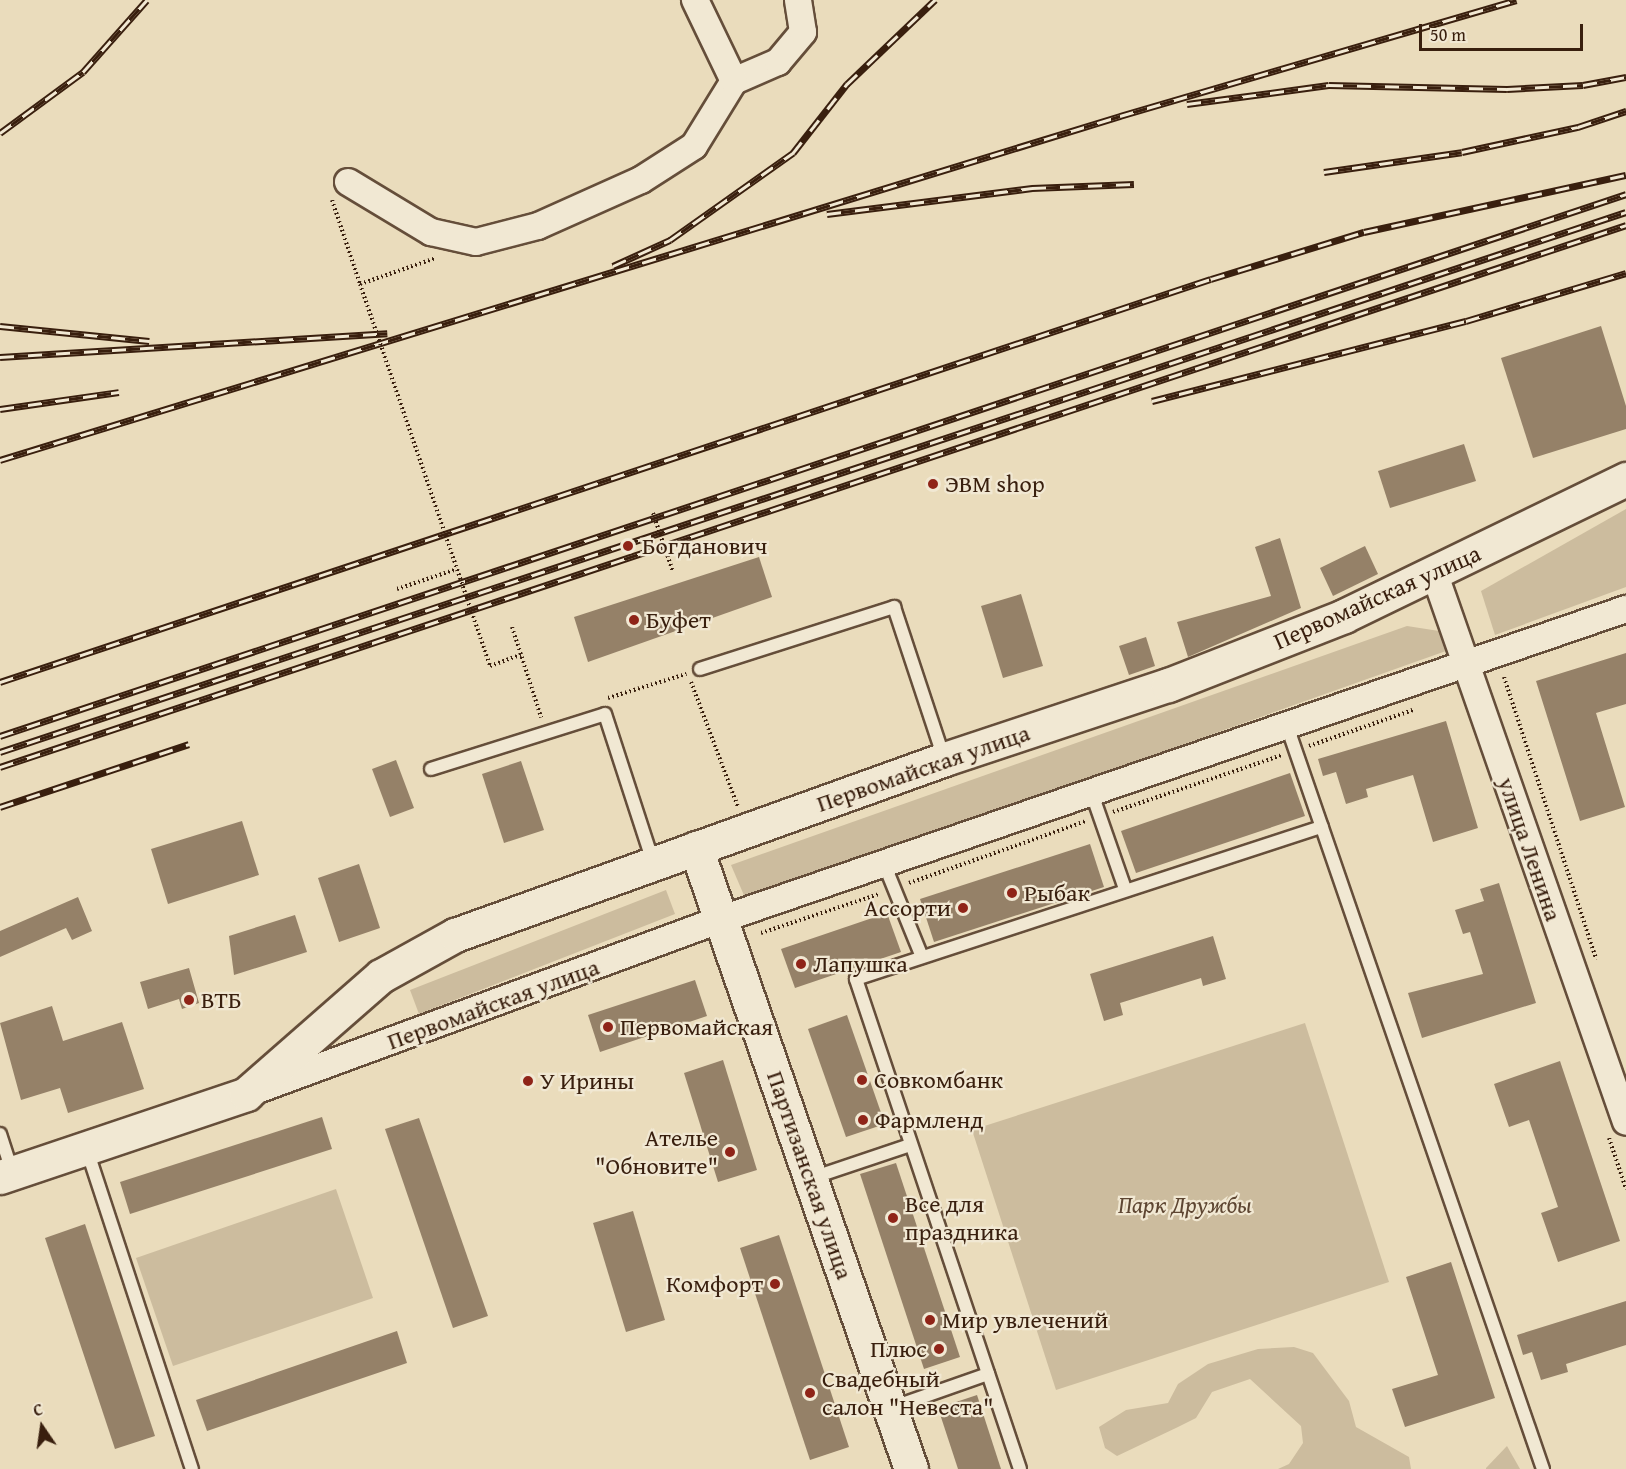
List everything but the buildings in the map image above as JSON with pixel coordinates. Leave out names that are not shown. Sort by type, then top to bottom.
[{"type":"main road","name":"Первомайская улица","points":[[6,1175],[87,1150],[246,1094],[381,976],[455,935],[945,759],[1168,685],[1435,575],[1626,479]]},
{"type":"main road","name":"Партизанская улица","points":[[696,848],[911,1469]]},
{"type":"street","points":[[695,0],[734,81]]},
{"type":"street","points":[[340,191],[431,232],[476,242],[538,226],[641,180],[694,146],[734,81],[778,62],[803,32],[798,0]]},
{"type":"street","name":"улица Ленина","points":[[1435,575],[1626,1122]]},
{"type":"street","name":"Первомайская улица","points":[[246,1094],[890,877],[1096,805],[1287,726],[1472,676],[1626,609]]},
{"type":"lane","points":[[694,671],[894,607],[945,759]]},
{"type":"lane","points":[[431,769],[605,714],[653,863]]},
{"type":"lane","points":[[1287,726],[1543,1469]]},
{"type":"lane","points":[[1096,805],[1125,889]]},
{"type":"lane","points":[[1020,1469],[856,979],[1125,889],[1322,827]]},
{"type":"lane","points":[[890,877],[922,957]]},
{"type":"lane","points":[[0,1134],[6,1175]]},
{"type":"lane","points":[[811,1178],[910,1146]]},
{"type":"lane","points":[[87,1150],[192,1469]]},
{"type":"lane","points":[[890,1408],[988,1374]]},
{"type":"path","points":[[340,191],[360,284],[490,666],[521,655]]},
{"type":"path","points":[[360,284],[438,257]]},
{"type":"path","points":[[653,513],[673,572]]},
{"type":"path","points":[[397,589],[457,569]]},
{"type":"path","points":[[512,627],[542,718],[553,715]]},
{"type":"path","points":[[598,701],[694,671],[747,830]]},
{"type":"path","points":[[1472,676],[1504,677],[1515,674]]},
{"type":"path","points":[[1504,677],[1600,970]]},
{"type":"path","points":[[726,932],[1096,805],[1295,750],[1425,705]]},
{"type":"green space","points":[[1626,509],[1626,587],[1495,635],[1481,591]]},
{"type":"green space","points":[[1407,626],[1439,631],[1446,651],[746,900],[731,865]]},
{"type":"green space","points":[[666,890],[675,914],[419,1014],[410,990]]},
{"type":"green space","name":"Парк Дружбы","points":[[1305,1023],[1389,1282],[1056,1390],[972,1130]]},
{"type":"green space","points":[[336,1189],[373,1298],[173,1366],[136,1258]]},
{"type":"green space","points":[[1294,1347],[1313,1353],[1349,1401],[1356,1427],[1409,1457],[1411,1469],[1278,1469],[1289,1464],[1303,1443],[1301,1426],[1250,1379],[1212,1392],[1196,1418],[1178,1427],[1117,1456],[1105,1448],[1099,1427],[1126,1410],[1168,1403],[1178,1384],[1208,1364],[1258,1349]]},
{"type":"green space","points":[[1507,1446],[1520,1469],[1486,1469],[1486,1468]]},
{"type":"railway","points":[[0,133],[83,72],[147,0]]},
{"type":"railway","points":[[613,266],[670,240],[793,153],[847,84],[935,0]]},
{"type":"railway","points":[[0,460],[1120,116],[1516,0]]},
{"type":"railway","points":[[1187,104],[1329,85],[1507,89],[1583,85],[1626,77]]},
{"type":"railway","points":[[1324,172],[1462,152],[1578,127],[1626,111]]},
{"type":"railway","points":[[0,682],[1211,279],[1364,232],[1626,175]]},
{"type":"railway","points":[[827,214],[1032,188],[1134,184]]},
{"type":"railway","points":[[0,736],[1626,194]]},
{"type":"railway","points":[[0,752],[1626,212]]},
{"type":"railway","points":[[0,767],[1626,225]]},
{"type":"railway","points":[[1152,401],[1466,321],[1626,273]]},
{"type":"railway","points":[[0,326],[149,341]]},
{"type":"railway","points":[[0,357],[387,333]]},
{"type":"railway","points":[[0,409],[119,392]]},
{"type":"railway","points":[[0,807],[189,744]]},
{"type":"place","name":"ЭВМ shop","points":[[933,484]]},
{"type":"place","name":"Богданович","points":[[628,546]]},
{"type":"place","name":"Буфет","points":[[634,620]]},
{"type":"place","name":"Рыбак","points":[[1012,893]]},
{"type":"place","name":"Ассорти","points":[[963,908]]},
{"type":"place","name":"Лапушка","points":[[801,964]]},
{"type":"place","name":"ВТБ","points":[[189,1000]]},
{"type":"place","name":"Первомайская","points":[[608,1027]]},
{"type":"place","name":"Совкомбанк","points":[[862,1080]]},
{"type":"place","name":"У Ирины","points":[[528,1081]]},
{"type":"place","name":"Фармленд","points":[[863,1120]]},
{"type":"place","name":"Ателье \"Обновите\"","points":[[730,1152]]},
{"type":"place","name":"Все для праздника","points":[[893,1218]]},
{"type":"place","name":"Комфорт","points":[[775,1284]]},
{"type":"place","name":"Мир увлечений","points":[[930,1320]]},
{"type":"place","name":"Плюс","points":[[939,1349]]},
{"type":"place","name":"Свадебный салон \"Невеста\"","points":[[810,1393]]}]
